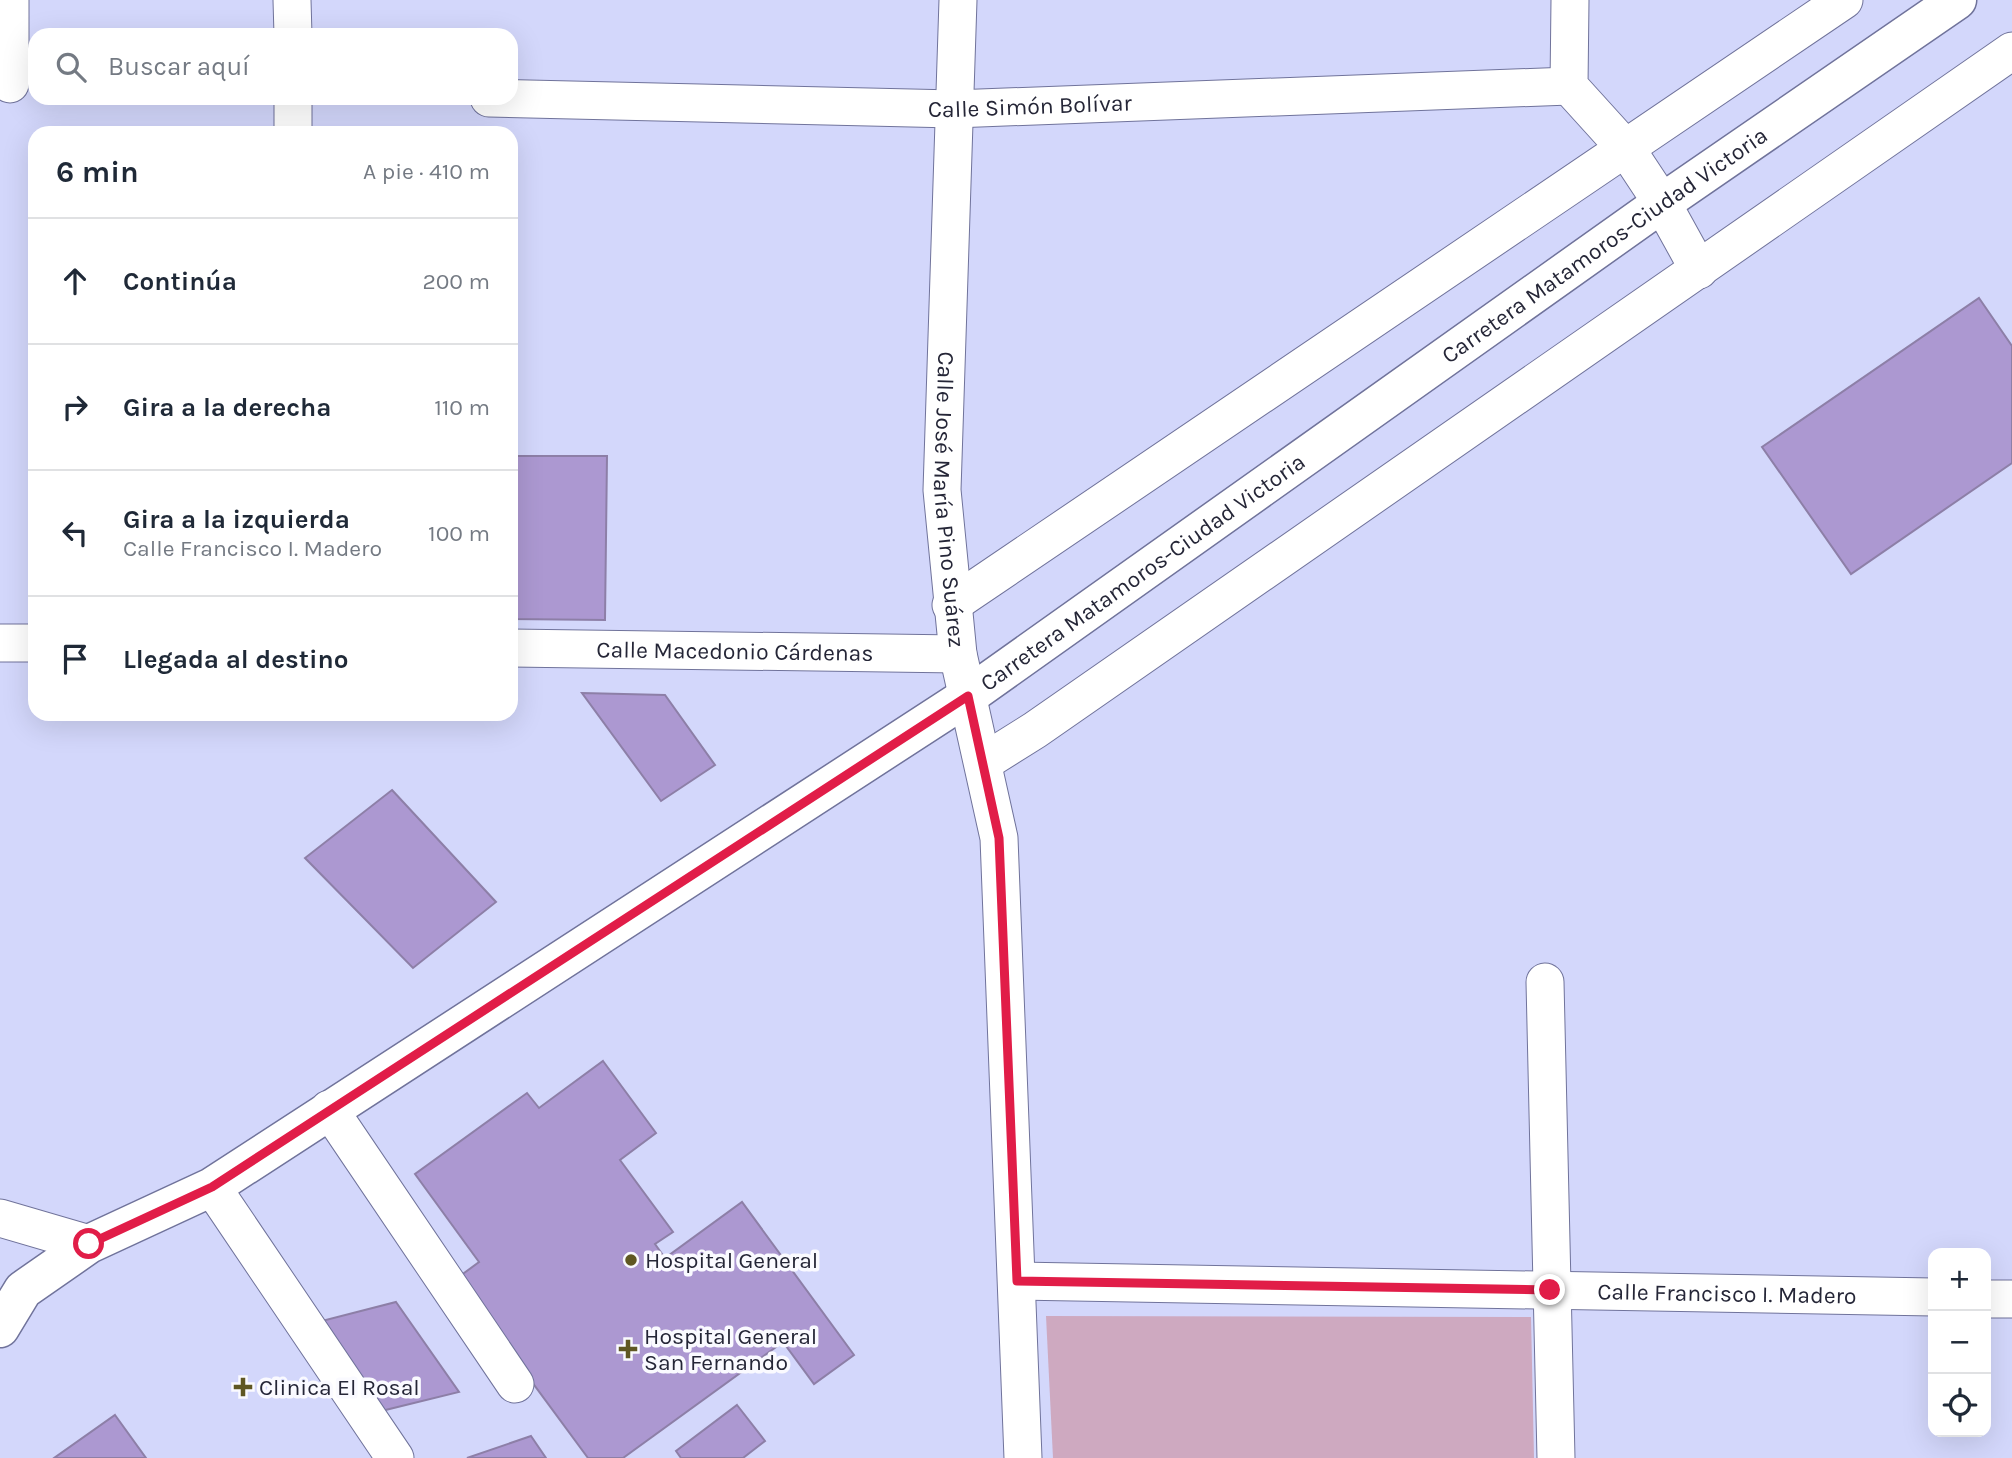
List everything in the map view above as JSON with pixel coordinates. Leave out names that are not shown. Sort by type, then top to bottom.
[{"type":"main road","name":"Carretera Matamoros-Ciudad Victoria","points":[[12,1300],[89,1244],[212,1187],[968,696],[1662,204],[1957,0]]},
{"type":"main road","points":[[0,1328],[12,1300]]},
{"type":"street","points":[[10,0],[15,84]]},
{"type":"street","points":[[292,0],[293,28]]},
{"type":"street","name":"Calle José María Pino Suárez","points":[[958,0],[942,490],[951,605],[958,654],[999,838],[1023,1458]]},
{"type":"street","points":[[1570,0],[1569,86],[1627,150],[1662,204],[1699,270]]},
{"type":"street","points":[[951,605],[1627,150],[1844,0]]},
{"type":"street","points":[[984,762],[1035,730],[2012,51]]},
{"type":"street","name":"Calle Simón Bolívar","points":[[518,99],[954,109],[1569,86]]},
{"type":"street","points":[[293,105],[293,126]]},
{"type":"street","points":[[0,643],[28,643]]},
{"type":"street","name":"Calle Macedonio Cárdenas","points":[[518,648],[958,654]]},
{"type":"street","points":[[1545,982],[1550,1290],[1556,1458]]},
{"type":"street","points":[[329,1109],[515,1384]]},
{"type":"street","points":[[212,1187],[395,1458]]},
{"type":"street","points":[[0,1218],[89,1244]]},
{"type":"street","name":"Calle Francisco I. Madero","points":[[1017,1281],[1928,1297]]},
{"type":"street","points":[[1991,1298],[2012,1299]]},
{"type":"shaded area","points":[[1046,1316],[1531,1317],[1534,1458],[1053,1458]]},
{"type":"building","points":[[1979,298],[2012,346],[2012,463],[1851,574],[1762,447]]},
{"type":"building","points":[[518,456],[607,456],[605,620],[518,619]]},
{"type":"building","points":[[582,693],[665,695],[715,765],[661,801]]},
{"type":"building","points":[[392,790],[496,902],[413,968],[305,858]]},
{"type":"building","name":"Hospital General","points":[[603,1061],[656,1133],[620,1160],[673,1232],[655,1244],[665,1258],[742,1202],[854,1355],[814,1384],[783,1342],[623,1458],[588,1458],[456,1279],[479,1262],[415,1174],[527,1093],[539,1108]]},
{"type":"building","points":[[396,1302],[459,1392],[369,1414],[306,1325]]},
{"type":"building","points":[[737,1405],[765,1441],[743,1458],[681,1458],[676,1451]]},
{"type":"building","points":[[115,1415],[146,1458],[54,1458]]},
{"type":"building","points":[[531,1436],[546,1458],[467,1458]]},
{"type":"place","name":"Hospital General","points":[[631,1260]]},
{"type":"place","name":"Hospital General San Fernando","points":[[628,1349]]},
{"type":"place","name":"Clinica El Rosal","points":[[243,1387]]},
{"type":"route","points":[[89,1244],[212,1187],[968,696],[999,838],[1017,1281],[1550,1290]]}]
